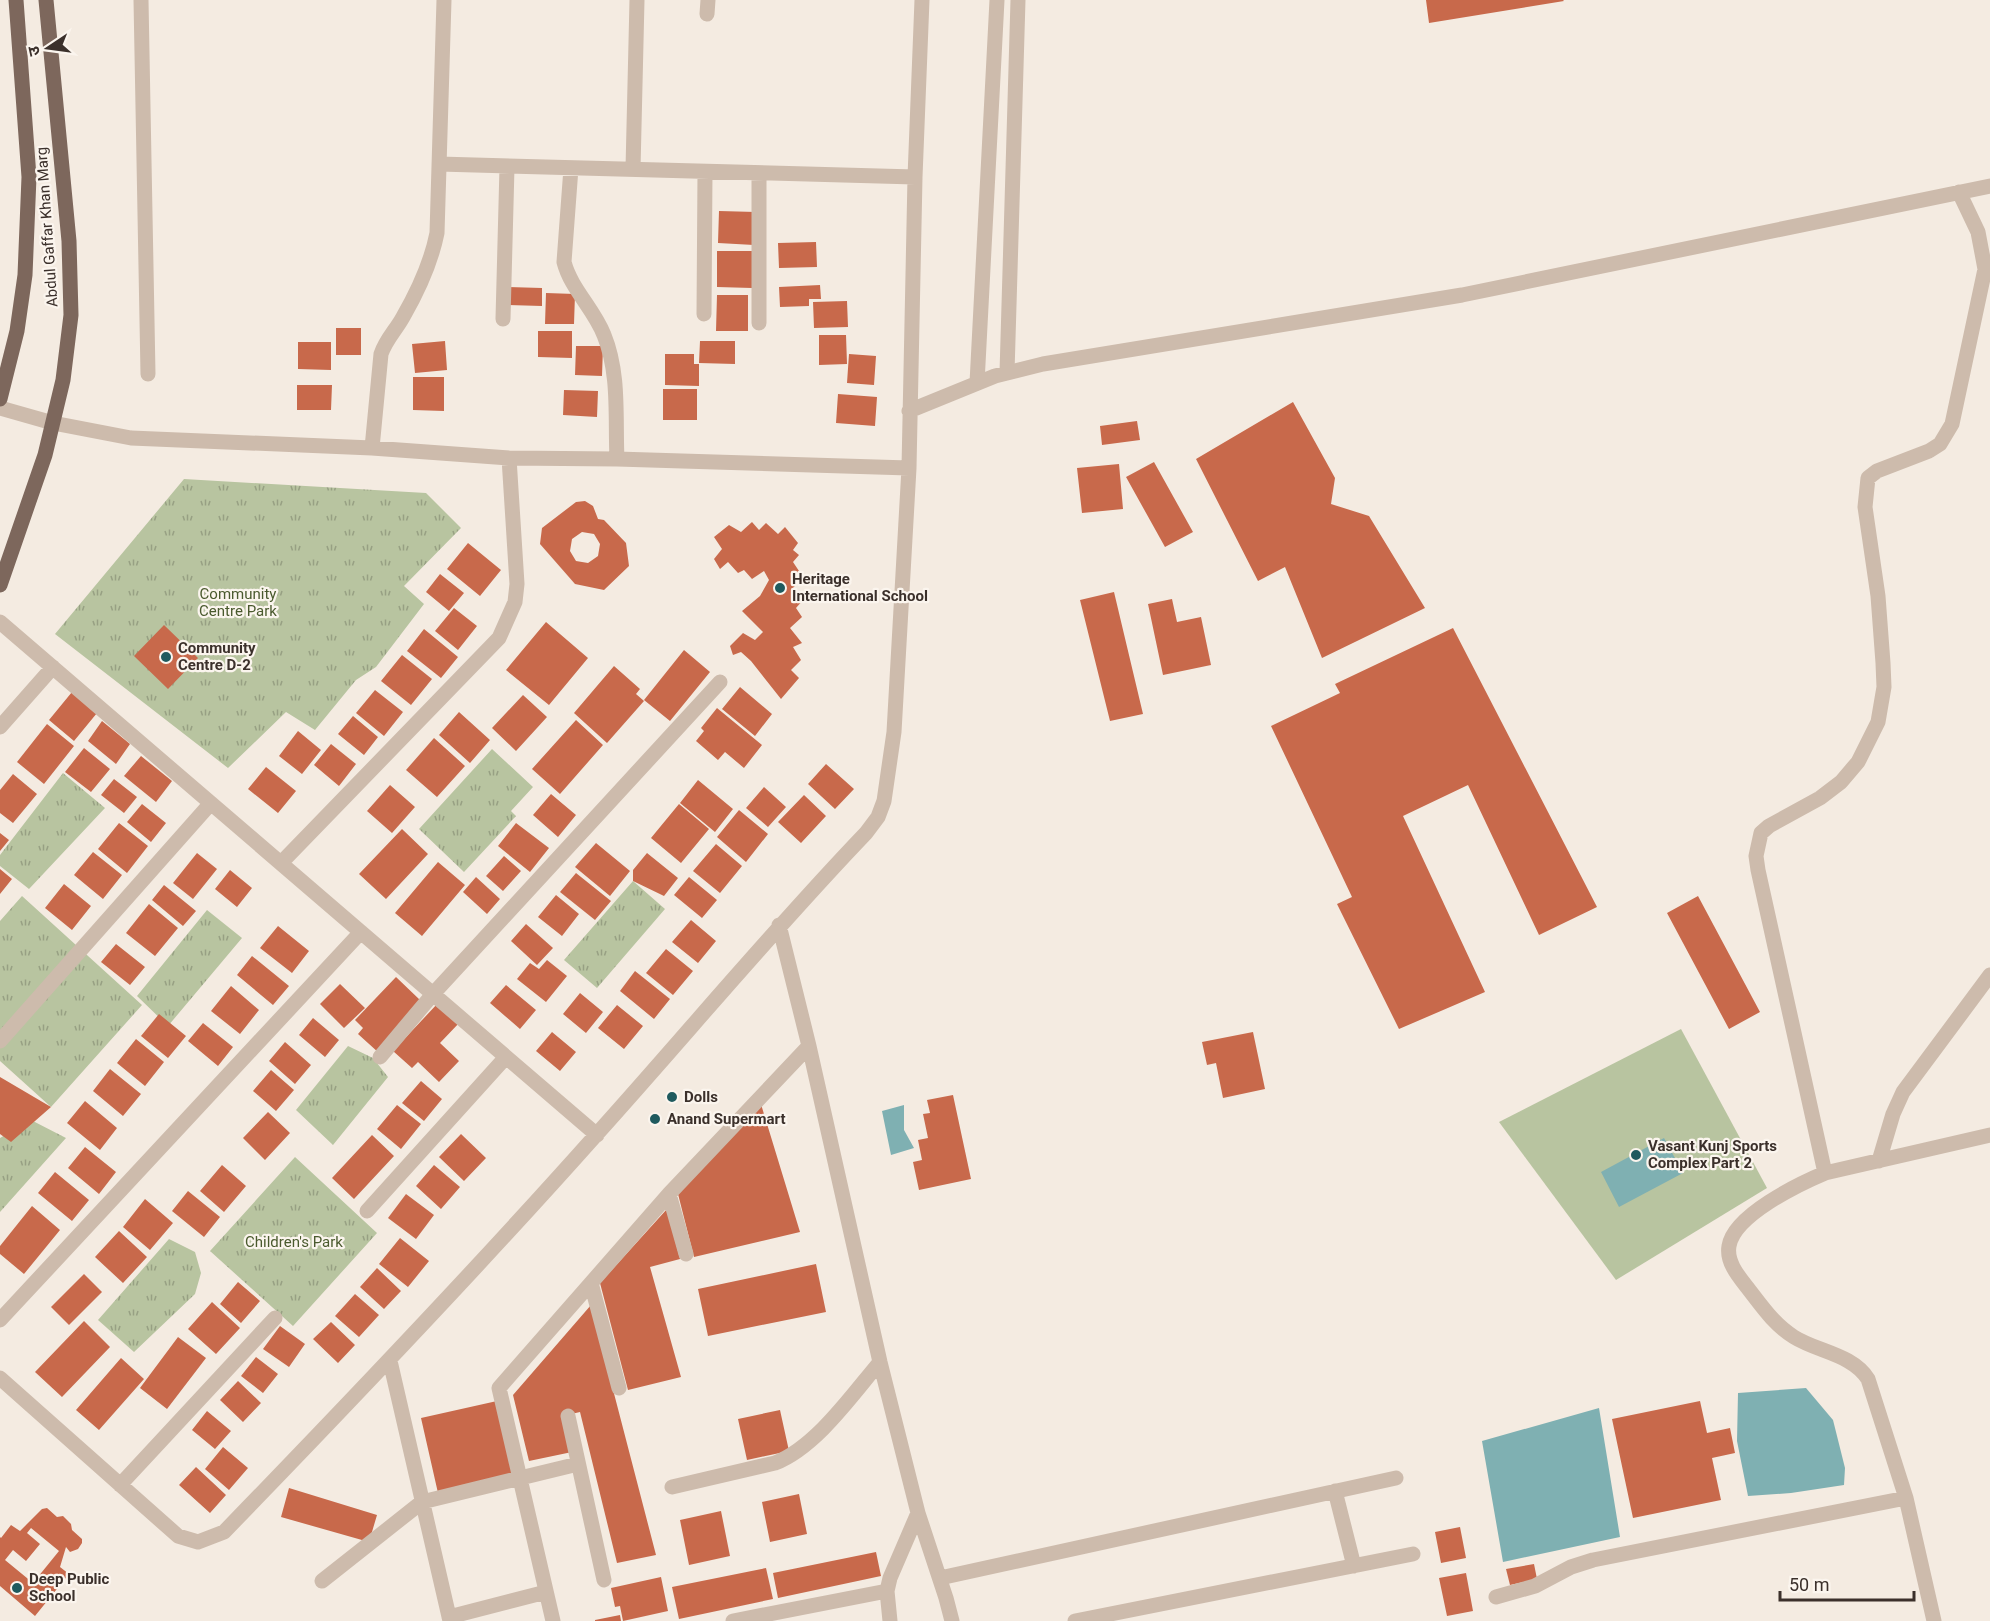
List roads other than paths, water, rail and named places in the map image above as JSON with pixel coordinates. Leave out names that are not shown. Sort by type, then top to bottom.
[{"type":"main road","name":"Abdul Gaffar Khan Marg","points":[[0,399],[17,331],[25,275],[29,177],[16,0]]},
{"type":"main road","name":"Abdul Gaffar Khan Marg","points":[[0,585],[45,455],[63,380],[71,315],[69,240],[46,0]]},
{"type":"street","points":[[141,0],[148,374]]},
{"type":"street","points":[[372,448],[381,354],[385,343],[410,305],[429,266],[434,250],[439,212],[444,0]]},
{"type":"street","points":[[633,169],[637,0]]},
{"type":"street","points":[[0,1378],[178,1536],[198,1542],[224,1532],[390,1361],[597,1134],[779,925],[866,833],[878,817],[884,801],[894,732],[909,468],[915,177],[922,0]]},
{"type":"street","points":[[976,383],[997,0]]},
{"type":"street","points":[[1007,373],[1018,0]]},
{"type":"street","points":[[439,164],[915,177]]},
{"type":"street","points":[[503,319],[507,167]]},
{"type":"street","points":[[571,168],[564,262],[570,279],[604,334],[610,352],[614,371],[618,459]]},
{"type":"street","points":[[704,314],[705,172]]},
{"type":"street","points":[[759,173],[759,323]]},
{"type":"street","points":[[909,411],[976,383],[1054,362],[1462,295],[1990,186]]},
{"type":"street","points":[[1825,1173],[1758,870],[1757,845],[1761,833],[1769,826],[1820,798],[1852,771],[1878,722],[1884,687],[1883,663],[1878,596],[1865,507],[1865,491],[1868,478],[1877,471],[1929,451],[1940,444],[1952,424],[1984,268],[1978,232],[1959,192]]},
{"type":"street","points":[[0,408],[53,423],[131,438],[372,448],[509,458],[909,468]]},
{"type":"street","points":[[281,863],[499,638],[515,602],[517,584],[509,458]]},
{"type":"street","points":[[0,622],[597,1134]]},
{"type":"street","points":[[0,727],[53,667]]},
{"type":"street","points":[[380,1057],[433,994],[720,682]]},
{"type":"street","points":[[0,1041],[211,803]]},
{"type":"street","points":[[779,925],[880,1362],[918,1513],[952,1621]]},
{"type":"street","points":[[0,1320],[361,932]]},
{"type":"street","points":[[1879,1161],[1893,1114],[1903,1092],[1990,975]]},
{"type":"street","points":[[553,1621],[499,1388],[669,1194],[809,1047]]},
{"type":"street","points":[[367,1211],[506,1057]]},
{"type":"street","points":[[1934,1621],[1906,1498],[1872,1389],[1863,1372],[1850,1361],[1798,1339],[1771,1318],[1737,1274],[1730,1261],[1728,1248],[1738,1228],[1765,1204],[1825,1173],[1990,1135]]},
{"type":"street","points":[[669,1194],[686,1254]]},
{"type":"street","points":[[591,1283],[619,1388]]},
{"type":"street","points":[[120,1485],[275,1318]]},
{"type":"street","points":[[390,1361],[450,1619],[546,1592]]},
{"type":"street","points":[[672,1487],[789,1458],[803,1447],[847,1402],[880,1362]]},
{"type":"street","points":[[568,1416],[604,1580]]},
{"type":"street","points":[[322,1581],[422,1502],[578,1464]]},
{"type":"street","points":[[940,1578],[1396,1478]]},
{"type":"street","points":[[1335,1491],[1354,1566]]},
{"type":"street","points":[[1496,1597],[1535,1586],[1571,1567],[1593,1560],[1906,1498]]},
{"type":"street","points":[[890,1621],[887,1591],[894,1564],[918,1513]]},
{"type":"street","points":[[1075,1621],[1413,1554]]},
{"type":"street","points":[[733,1621],[887,1591]]},
{"type":"water","points":[[904,1105],[904,1130],[914,1148],[891,1155],[882,1111]]},
{"type":"water","points":[[1664,1138],[1683,1173],[1619,1207],[1601,1172]]},
{"type":"water","points":[[1806,1388],[1833,1420],[1845,1468],[1844,1485],[1791,1493],[1748,1496],[1737,1441],[1738,1393]]},
{"type":"water","points":[[1599,1408],[1620,1537],[1503,1562],[1482,1441]]},
{"type":"place","name":"Heritage International School","points":[[780,588]]},
{"type":"place","name":"Community Centre D-2","points":[[166,657]]},
{"type":"place","name":"Dolls","points":[[672,1097]]},
{"type":"place","name":"Anand Supermart","points":[[655,1119]]},
{"type":"place","name":"Vasant Kunj Sports Complex Part 2","points":[[1636,1155]]},
{"type":"place","name":"Deep Public School","points":[[17,1588]]},
{"type":"park label","name":"Community Centre Park","points":[[238,602]]},
{"type":"park label","name":"Children's Park","points":[[294,1242]]}]
